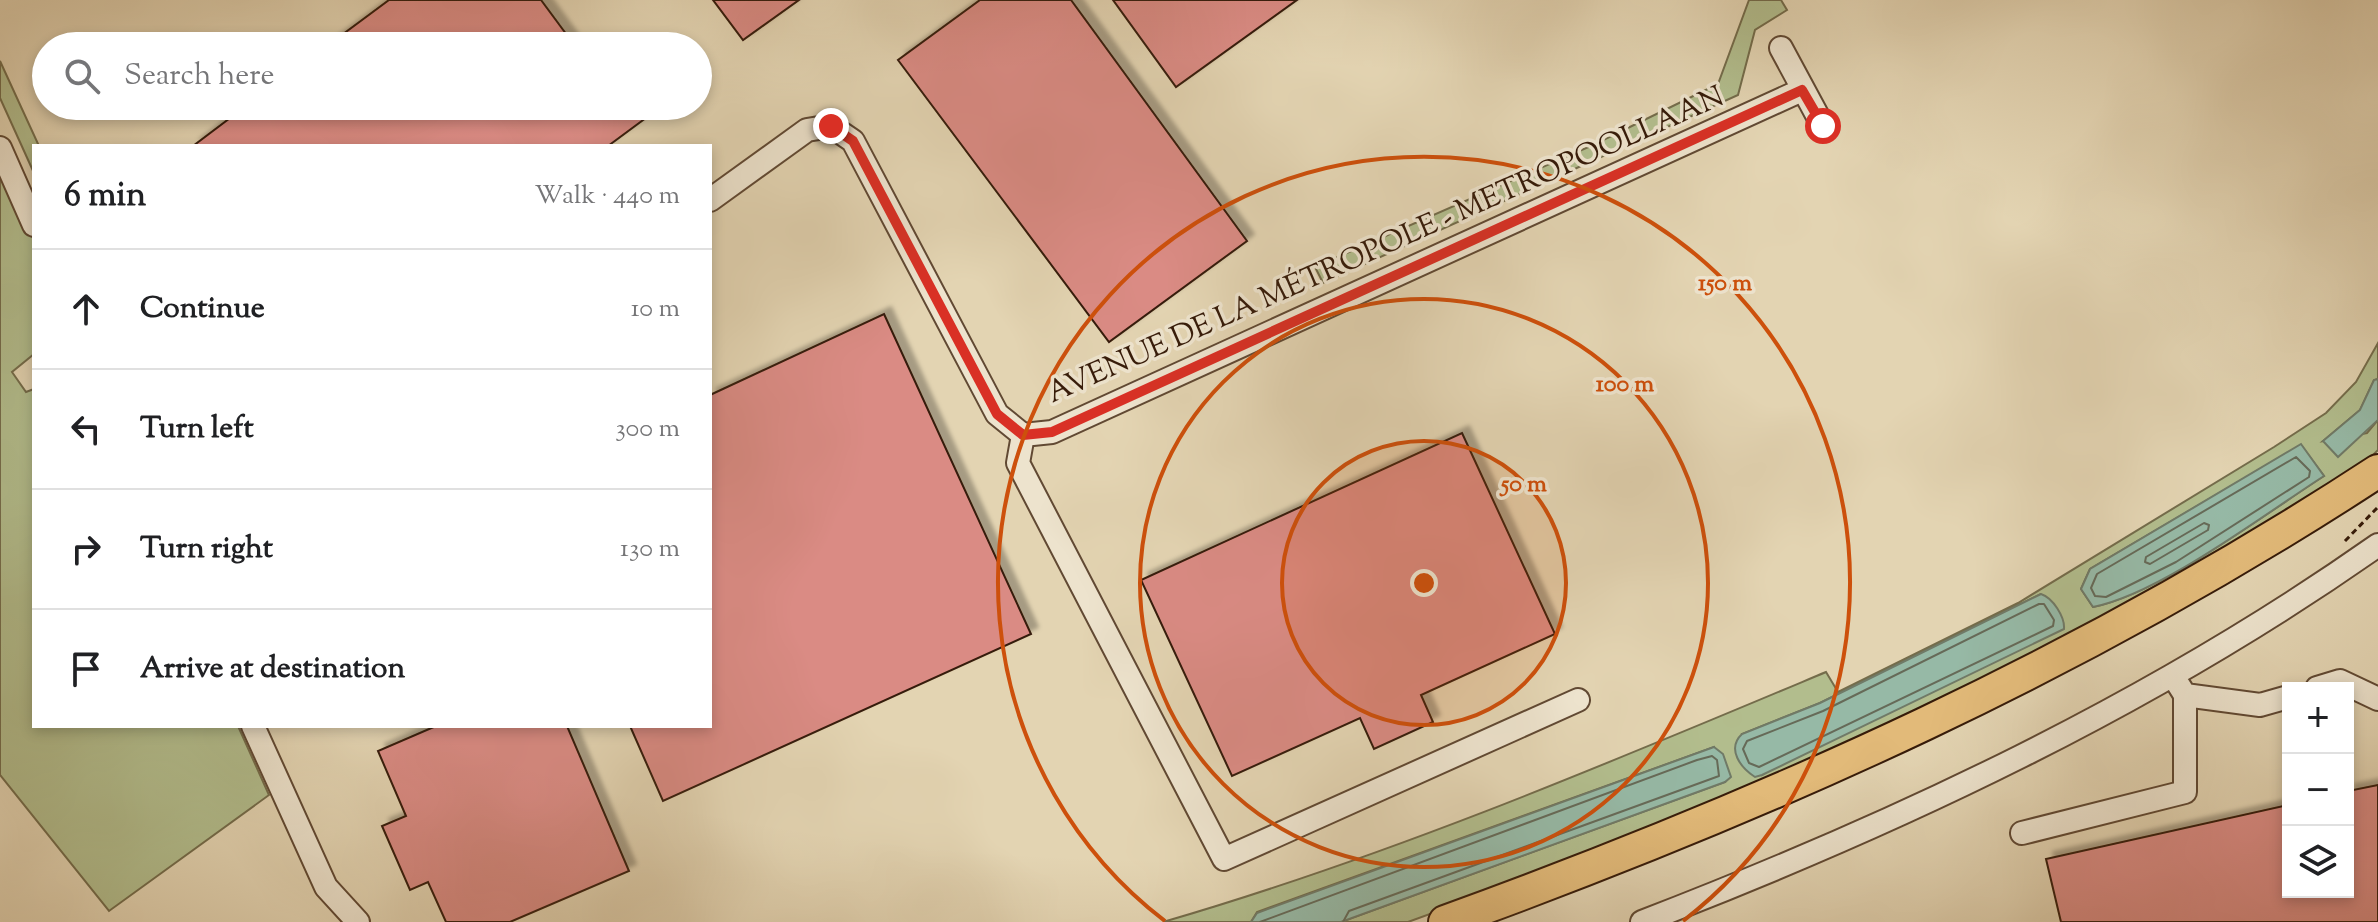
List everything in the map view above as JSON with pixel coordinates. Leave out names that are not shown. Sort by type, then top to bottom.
[{"type":"highway","points":[[1445,922],[1763,798],[1988,697],[2194,585],[2378,471]]},
{"type":"street","points":[[1781,48],[1823,126]]},
{"type":"street","name":"AVENUE DE LA MÉTROPOLE - METROPOOLLAAN","points":[[712,199],[807,130],[831,126],[853,141],[997,414],[1023,435],[1052,432],[1802,90]]},
{"type":"street","points":[[0,148],[32,220]]},
{"type":"street","points":[[1023,435],[1018,463],[1224,859],[1578,700]]},
{"type":"street","points":[[1642,922],[1989,774],[2173,676],[2331,579],[2378,545]]},
{"type":"street","points":[[2022,833],[2185,792],[2185,695],[2173,676]]},
{"type":"street","points":[[2354,688],[2378,699]]},
{"type":"street","points":[[2185,695],[2260,705],[2282,699]]},
{"type":"street","points":[[254,728],[326,887],[358,922]]},
{"type":"shaded area","points":[[1749,0],[1781,0],[1787,10],[1755,30],[1738,95],[1323,283],[1315,267],[1593,145],[1718,84]]},
{"type":"shaded area","points":[[0,61],[38,144],[32,144],[32,169],[0,98]]},
{"type":"shaded area","points":[[0,162],[32,235],[32,356],[12,372],[26,392],[32,390],[32,728],[239,728],[269,795],[109,911],[0,775]]},
{"type":"shaded area","points":[[2378,343],[2378,379],[2374,380],[2360,410],[2323,441],[2367,433],[2378,420],[2378,450],[2356,472],[2269,526],[1977,688],[1556,868],[1408,922],[1341,922],[1725,782],[1714,747],[1257,912],[1251,922],[1163,922],[1415,838],[1581,774],[1826,672],[1838,692],[2018,603],[2326,413],[2356,382]],"holes":[[[2301,445],[2324,476],[2180,570],[2120,599],[2093,607],[2081,589],[2090,569]],[[2041,594],[1762,775],[1742,734],[1820,703]]]},
{"type":"water","points":[[2378,379],[2378,420],[2338,457],[2323,441],[2360,410],[2374,380]]},
{"type":"water","points":[[2301,444],[2324,476],[2179,570],[2149,587],[2093,607],[2081,589],[2090,569]]},
{"type":"water","points":[[2041,594],[2057,608],[2064,629],[1762,775],[1755,777],[1737,758],[1735,746],[1742,734],[1820,703]]},
{"type":"water","points":[[1714,747],[1723,754],[1731,777],[1725,782],[1341,922],[1251,922],[1257,913]]},
{"type":"building","points":[[389,0],[541,0],[565,32],[346,32]]},
{"type":"building","points":[[713,0],[799,0],[743,40]]},
{"type":"building","points":[[980,0],[1071,0],[1247,241],[1109,342],[898,60]]},
{"type":"building","points":[[1113,0],[1297,0],[1176,87]]},
{"type":"building","points":[[227,120],[643,120],[611,144],[196,144]]},
{"type":"building","points":[[884,314],[1031,634],[663,801],[631,728],[712,728],[712,394]]},
{"type":"building","points":[[1462,433],[1555,634],[1421,695],[1433,722],[1374,749],[1360,718],[1232,776],[1141,580]]},
{"type":"building","points":[[431,728],[568,728],[629,871],[510,922],[446,922],[428,882],[410,890],[382,826],[406,816],[378,751]]},
{"type":"building","points":[[2378,785],[2378,922],[2061,922],[2046,859],[2282,806],[2282,898],[2354,898],[2354,790]]},
{"type":"route","points":[[831,126],[853,141],[997,414],[1023,435],[1052,432],[1802,90],[1823,126]]}]
